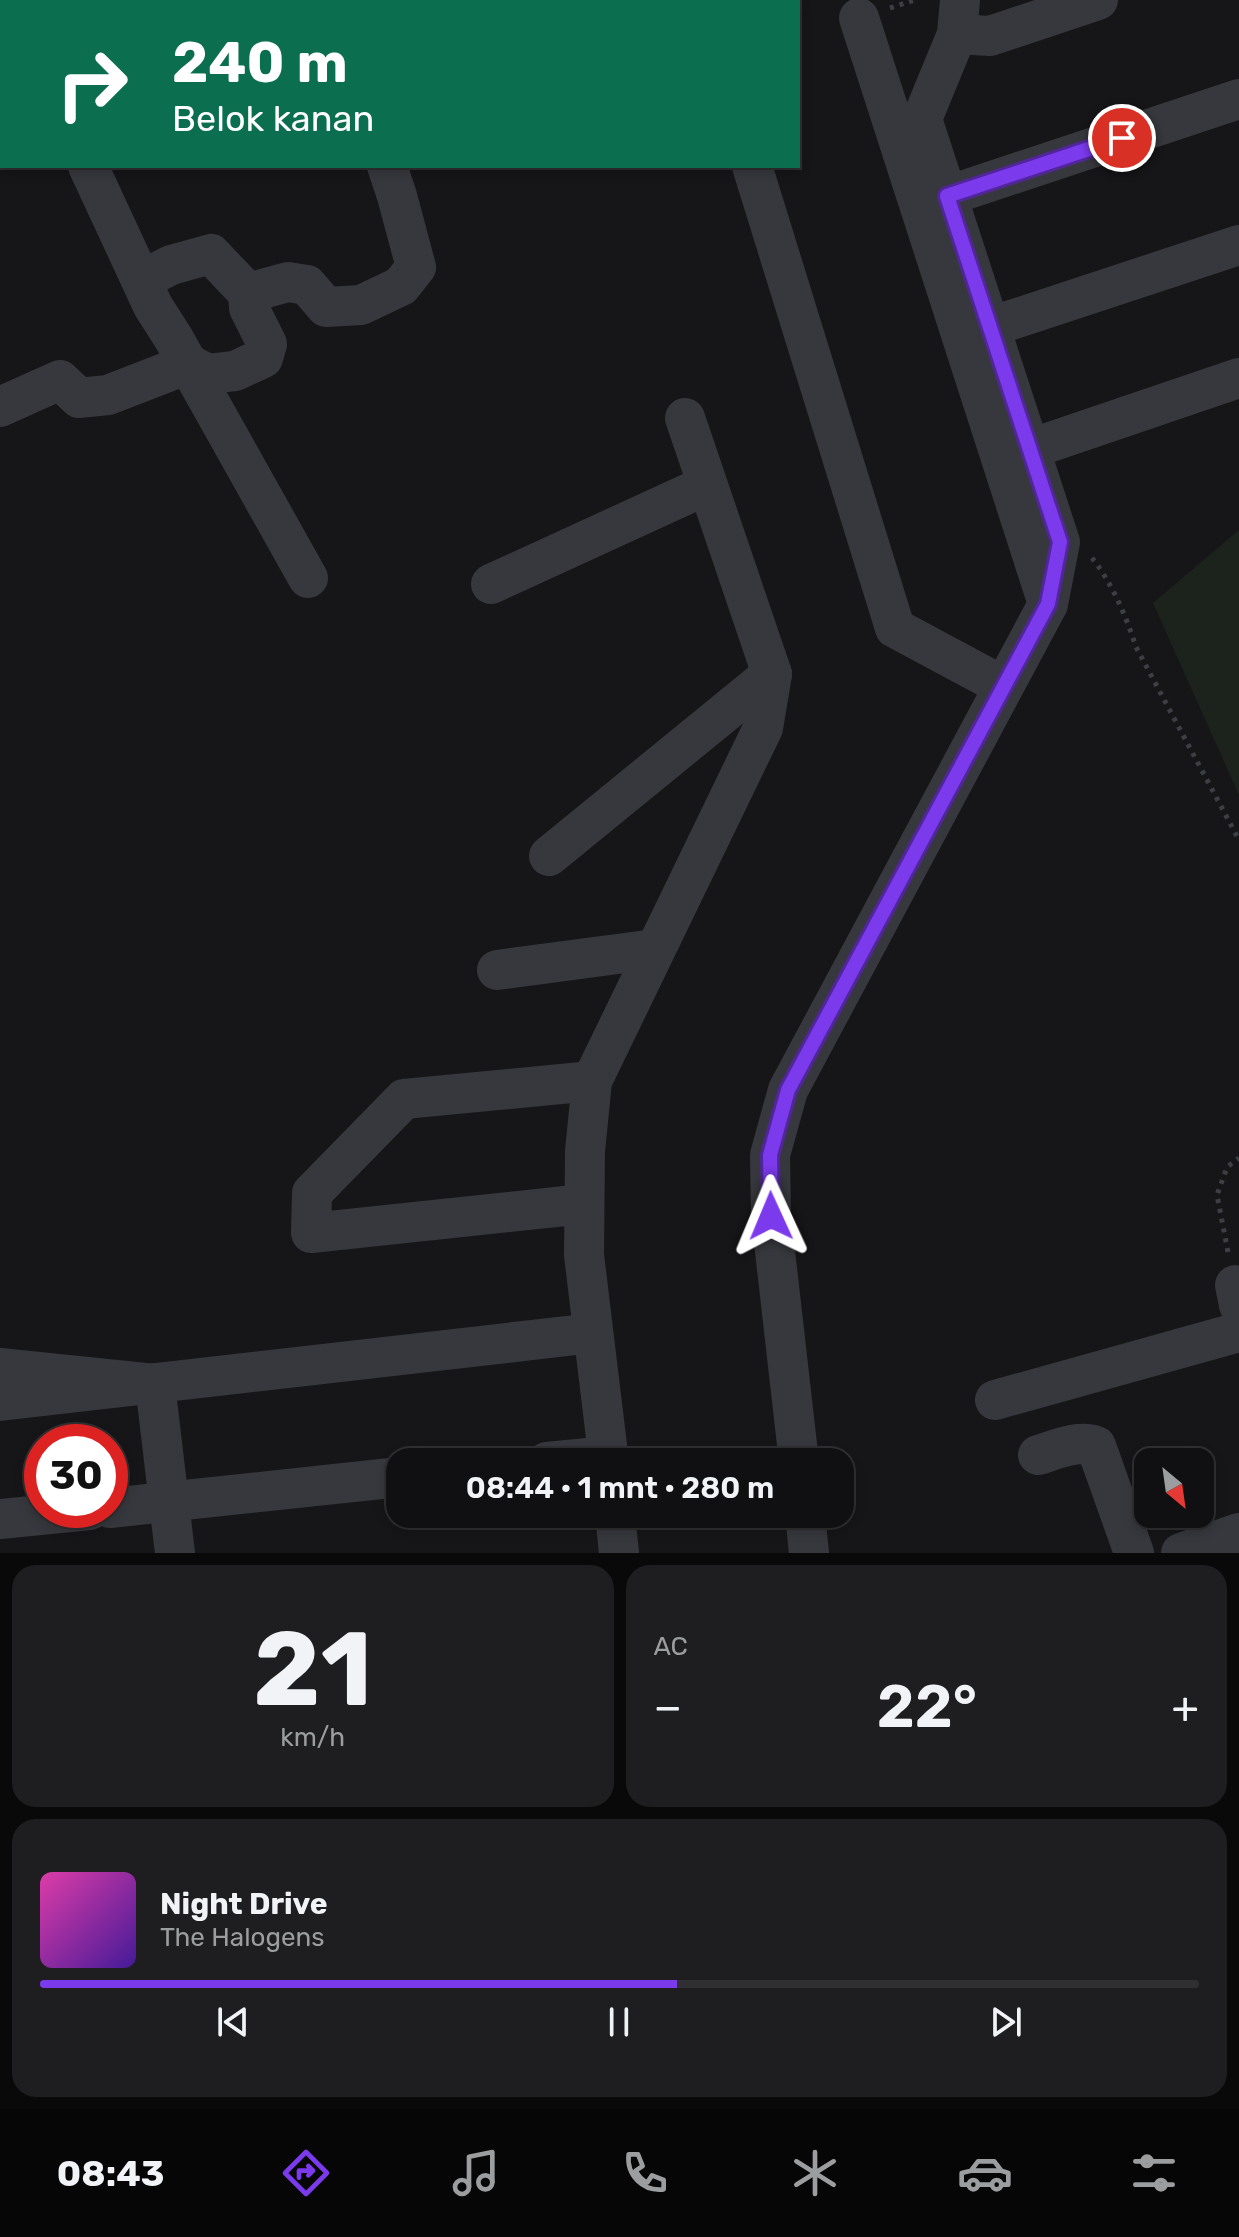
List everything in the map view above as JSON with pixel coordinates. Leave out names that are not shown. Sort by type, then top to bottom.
[{"type":"street","points":[[797,1448],[771,1216],[770,1155],[788,1090],[1048,604],[1060,542],[922,119],[959,17],[990,36],[1098,0]]},
{"type":"street","points":[[870,10],[1048,604]]},
{"type":"street","points":[[947,196],[1239,99]]},
{"type":"street","points":[[89,168],[153,306],[308,578]]},
{"type":"street","points":[[248,293],[288,282],[298,283],[307,285],[326,307],[361,305],[401,286],[416,267],[388,168]]},
{"type":"street","points":[[753,168],[895,628],[1003,686]]},
{"type":"street","points":[[990,327],[1239,245]]},
{"type":"street","points":[[0,407],[60,380],[79,398],[108,395],[188,364],[208,374],[235,371],[263,358],[267,344],[249,308],[248,293],[211,254],[171,265],[142,280]]},
{"type":"street","points":[[1030,449],[1239,378]]},
{"type":"street","points":[[607,1448],[584,1255],[585,1151],[592,1081],[763,728],[772,674],[685,418]]},
{"type":"street","points":[[491,584],[707,485]]},
{"type":"street","points":[[549,856],[772,674]]},
{"type":"street","points":[[497,970],[655,949]]},
{"type":"street","points":[[584,1204],[311,1233],[312,1193],[404,1099],[592,1081]]},
{"type":"street","points":[[995,1400],[1239,1332]]},
{"type":"street","points":[[0,1401],[593,1333]]},
{"type":"street","points":[[0,1368],[155,1384]]},
{"type":"street","points":[[155,1384],[175,1553]]},
{"type":"street","points":[[1038,1455],[1080,1444],[1096,1446],[1134,1553]]},
{"type":"street","points":[[128,1506],[386,1479]]},
{"type":"street","points":[[0,1519],[24,1517]]},
{"type":"street","points":[[616,1528],[619,1553]]},
{"type":"street","points":[[806,1528],[809,1553]]},
{"type":"street","points":[[1181,1553],[1239,1533]]},
{"type":"path","points":[[1103,572],[1136,647],[1239,840]]},
{"type":"path","points":[[1237,1295],[1217,1195],[1227,1167],[1239,1158]]},
{"type":"shaded area","points":[[1239,530],[1239,795],[1153,603]]},
{"type":"route","points":[[771,1216],[770,1155],[788,1090],[1048,604],[1060,542],[947,196],[1122,138]]}]
